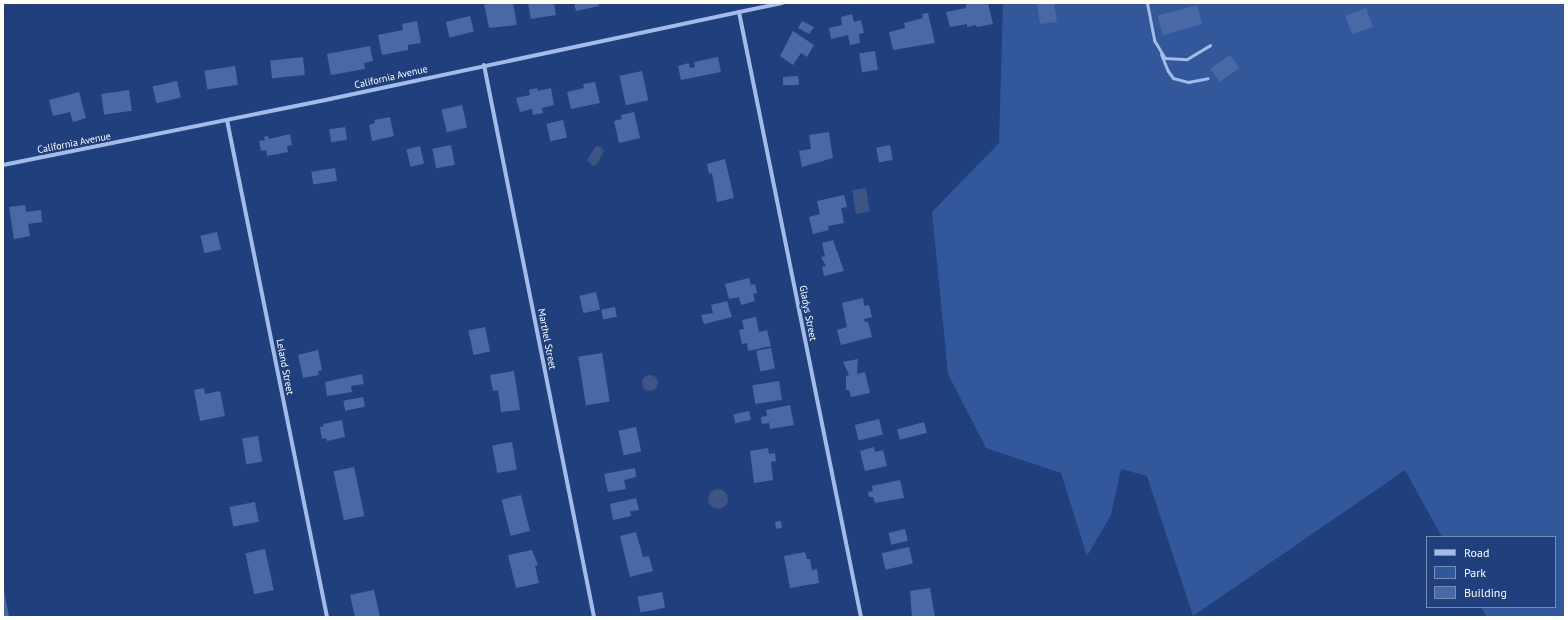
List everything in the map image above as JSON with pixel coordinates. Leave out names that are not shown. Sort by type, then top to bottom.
[{"type":"street","name":"California Avenue","points":[[3,165],[227,120],[782,3]]},
{"type":"street","name":"Gladys Street","points":[[739,12],[861,617]]},
{"type":"street","name":"Marthel Street","points":[[484,65],[594,617]]},
{"type":"street","name":"Leland Street","points":[[227,120],[327,617]]},
{"type":"lane","points":[[1147,3],[1154,40],[1168,71],[1173,78],[1188,82],[1208,78]]},
{"type":"lane","points":[[1160,52],[1165,58],[1187,59],[1210,44]]},
{"type":"green space","points":[[1003,3],[1565,3],[1565,617],[1487,617],[1482,608],[1556,608],[1556,536],[1441,536],[1405,470],[1193,616],[1147,476],[1121,469],[1111,515],[1087,556],[1061,473],[986,448],[948,374],[932,212],[999,143]]},
{"type":"shaded area","points":[[596,146],[601,147],[604,151],[597,164],[593,166],[587,160]]},
{"type":"shaded area","points":[[866,188],[870,212],[856,214],[852,190]]},
{"type":"shaded area","points":[[650,375],[656,377],[658,383],[656,389],[650,391],[644,389],[642,383],[644,377]]},
{"type":"shaded area","points":[[714,489],[722,489],[728,495],[728,503],[722,509],[714,509],[708,503],[708,495]]},
{"type":"building","points":[[484,3],[513,3],[517,25],[489,28]]},
{"type":"building","points":[[528,3],[554,3],[556,15],[531,19]]},
{"type":"building","points":[[574,3],[599,3],[599,6],[576,11]]},
{"type":"building","points":[[988,3],[993,24],[977,27],[976,25],[967,27],[967,24],[950,27],[946,12],[966,8],[966,4]]},
{"type":"building","points":[[1037,3],[1054,3],[1057,22],[1040,24]]},
{"type":"building","points":[[1197,5],[1202,24],[1163,35],[1157,16]]},
{"type":"building","points":[[1366,8],[1373,27],[1352,34],[1345,16]]},
{"type":"building","points":[[928,13],[935,43],[893,50],[889,32],[905,28],[904,23],[923,18],[922,14]]},
{"type":"building","points":[[852,14],[854,22],[861,20],[864,33],[859,34],[860,43],[850,45],[848,35],[831,39],[829,28],[842,25],[841,17]]},
{"type":"building","points":[[470,16],[474,32],[450,38],[446,22]]},
{"type":"building","points":[[417,21],[421,43],[408,45],[408,50],[382,55],[378,35],[403,30],[402,24]]},
{"type":"building","points":[[802,21],[814,27],[809,34],[798,28]]},
{"type":"building","points":[[793,31],[814,45],[807,57],[801,53],[793,65],[780,56]]},
{"type":"building","points":[[370,46],[373,61],[364,63],[365,69],[331,75],[327,54]]},
{"type":"building","points":[[875,51],[878,70],[862,72],[859,54]]},
{"type":"building","points":[[1230,55],[1239,68],[1220,82],[1210,69]]},
{"type":"building","points":[[303,57],[305,75],[272,78],[270,60]]},
{"type":"building","points":[[718,57],[721,72],[681,80],[678,66],[689,63],[690,68],[695,67],[694,62]]},
{"type":"building","points":[[235,66],[238,85],[207,90],[204,71]]},
{"type":"building","points":[[642,71],[648,100],[626,105],[620,76]]},
{"type":"building","points":[[798,76],[799,85],[783,85],[783,77]]},
{"type":"building","points":[[177,81],[181,98],[156,103],[153,87]]},
{"type":"building","points":[[595,82],[600,103],[571,109],[567,92],[584,88],[583,84]]},
{"type":"building","points":[[537,88],[538,91],[551,88],[554,105],[542,108],[543,113],[533,115],[532,109],[520,112],[516,98],[530,95],[529,90]]},
{"type":"building","points":[[129,90],[132,111],[104,115],[101,94]]},
{"type":"building","points":[[79,92],[86,118],[73,122],[70,112],[53,116],[49,100]]},
{"type":"building","points":[[462,105],[467,127],[447,132],[442,110]]},
{"type":"building","points":[[634,112],[640,138],[619,143],[614,121],[622,119],[621,115]]},
{"type":"building","points":[[390,117],[394,136],[372,141],[369,125],[375,123],[374,120]]},
{"type":"building","points":[[563,120],[567,138],[550,141],[546,124]]},
{"type":"building","points":[[345,127],[347,140],[331,142],[329,130]]},
{"type":"building","points":[[829,132],[833,158],[802,167],[799,151],[811,149],[809,135]]},
{"type":"building","points":[[290,134],[292,145],[287,146],[288,152],[267,156],[266,150],[261,151],[259,141],[265,140],[264,137],[268,136],[269,139]]},
{"type":"building","points":[[451,145],[455,165],[436,168],[432,149]]},
{"type":"building","points":[[890,145],[893,160],[879,162],[876,148]]},
{"type":"building","points":[[420,146],[424,164],[410,167],[406,149]]},
{"type":"building","points":[[725,159],[734,198],[717,202],[712,173],[709,174],[707,164]]},
{"type":"building","points":[[335,168],[337,181],[313,185],[311,172]]},
{"type":"building","points":[[844,195],[847,207],[841,208],[844,223],[828,226],[829,230],[813,234],[809,217],[820,214],[817,201]]},
{"type":"building","points":[[25,205],[26,212],[41,210],[42,222],[28,224],[30,236],[14,239],[9,207]]},
{"type":"building","points":[[217,232],[221,250],[204,253],[200,236]]},
{"type":"building","points":[[833,240],[844,271],[824,276],[822,267],[826,266],[821,257],[825,256],[822,243]]},
{"type":"building","points":[[749,278],[751,285],[755,284],[757,293],[753,294],[755,301],[741,305],[739,297],[729,299],[725,284]]},
{"type":"building","points":[[596,292],[600,310],[583,313],[579,296]]},
{"type":"building","points":[[863,298],[864,306],[869,305],[872,317],[864,319],[865,322],[868,322],[872,337],[841,345],[837,330],[847,327],[842,303]]},
{"type":"building","points":[[727,301],[732,317],[704,324],[701,315],[713,313],[711,305]]},
{"type":"building","points":[[615,307],[617,317],[603,319],[601,310]]},
{"type":"building","points":[[756,317],[759,332],[767,330],[771,346],[748,351],[747,343],[742,344],[739,330],[744,329],[742,320]]},
{"type":"building","points":[[485,327],[490,351],[474,355],[468,331]]},
{"type":"building","points":[[771,348],[775,369],[760,371],[756,351]]},
{"type":"building","points":[[318,350],[322,370],[318,371],[319,375],[303,378],[298,355]]},
{"type":"building","points":[[602,353],[610,401],[586,405],[578,357]]},
{"type":"building","points":[[858,359],[857,374],[865,372],[870,393],[851,397],[849,390],[846,390],[846,376],[849,375],[843,362]]},
{"type":"building","points":[[514,371],[520,410],[501,412],[498,390],[493,391],[490,375]]},
{"type":"building","points":[[362,374],[364,384],[351,386],[352,392],[327,396],[325,382]]},
{"type":"building","points":[[779,381],[782,400],[755,404],[752,385]]},
{"type":"building","points":[[204,388],[205,394],[220,391],[225,416],[200,421],[194,390]]},
{"type":"building","points":[[363,397],[365,407],[345,411],[343,401]]},
{"type":"building","points":[[790,405],[794,425],[770,429],[769,423],[762,424],[761,417],[767,416],[766,410]]},
{"type":"building","points":[[749,411],[751,420],[735,423],[733,415]]},
{"type":"building","points":[[879,419],[883,435],[859,441],[855,425]]},
{"type":"building","points":[[342,420],[345,437],[327,441],[326,438],[322,439],[320,427],[324,426],[323,424]]},
{"type":"building","points":[[924,422],[927,433],[900,440],[897,429]]},
{"type":"building","points":[[636,427],[641,451],[624,455],[618,431]]},
{"type":"building","points":[[258,436],[262,462],[246,464],[242,439]]},
{"type":"building","points":[[512,442],[517,470],[497,473],[492,445]]},
{"type":"building","points":[[874,447],[875,452],[883,450],[887,466],[865,471],[860,451]]},
{"type":"building","points":[[768,448],[769,454],[775,453],[776,461],[771,462],[773,480],[754,483],[750,451]]},
{"type":"building","points":[[354,467],[364,516],[344,520],[333,471]]},
{"type":"building","points":[[635,468],[636,477],[624,480],[626,489],[608,492],[604,474]]},
{"type":"building","points":[[900,480],[904,498],[875,503],[873,497],[869,497],[868,492],[873,491],[872,486]]},
{"type":"building","points":[[521,495],[530,531],[511,536],[502,500]]},
{"type":"building","points":[[636,498],[639,510],[630,511],[631,516],[613,520],[610,504]]},
{"type":"building","points":[[255,502],[259,522],[233,527],[229,507]]},
{"type":"building","points":[[781,521],[782,528],[776,529],[775,522]]},
{"type":"building","points":[[905,529],[908,541],[891,545],[889,533]]},
{"type":"building","points":[[636,532],[643,557],[649,556],[653,571],[630,577],[620,536]]},
{"type":"building","points":[[909,547],[913,564],[886,570],[882,553]]},
{"type":"building","points":[[265,549],[274,590],[254,594],[245,553]]},
{"type":"building","points":[[532,550],[538,565],[535,566],[539,583],[516,588],[508,555]]},
{"type":"building","points":[[805,552],[807,559],[810,559],[812,570],[817,569],[819,583],[790,588],[784,556]]},
{"type":"building","points":[[930,588],[935,617],[912,617],[910,591]]},
{"type":"building","points":[[374,590],[380,617],[355,617],[350,595]]},
{"type":"building","points":[[4,591],[9,617],[3,617]]},
{"type":"building","points":[[662,592],[665,608],[641,612],[637,597]]}]
